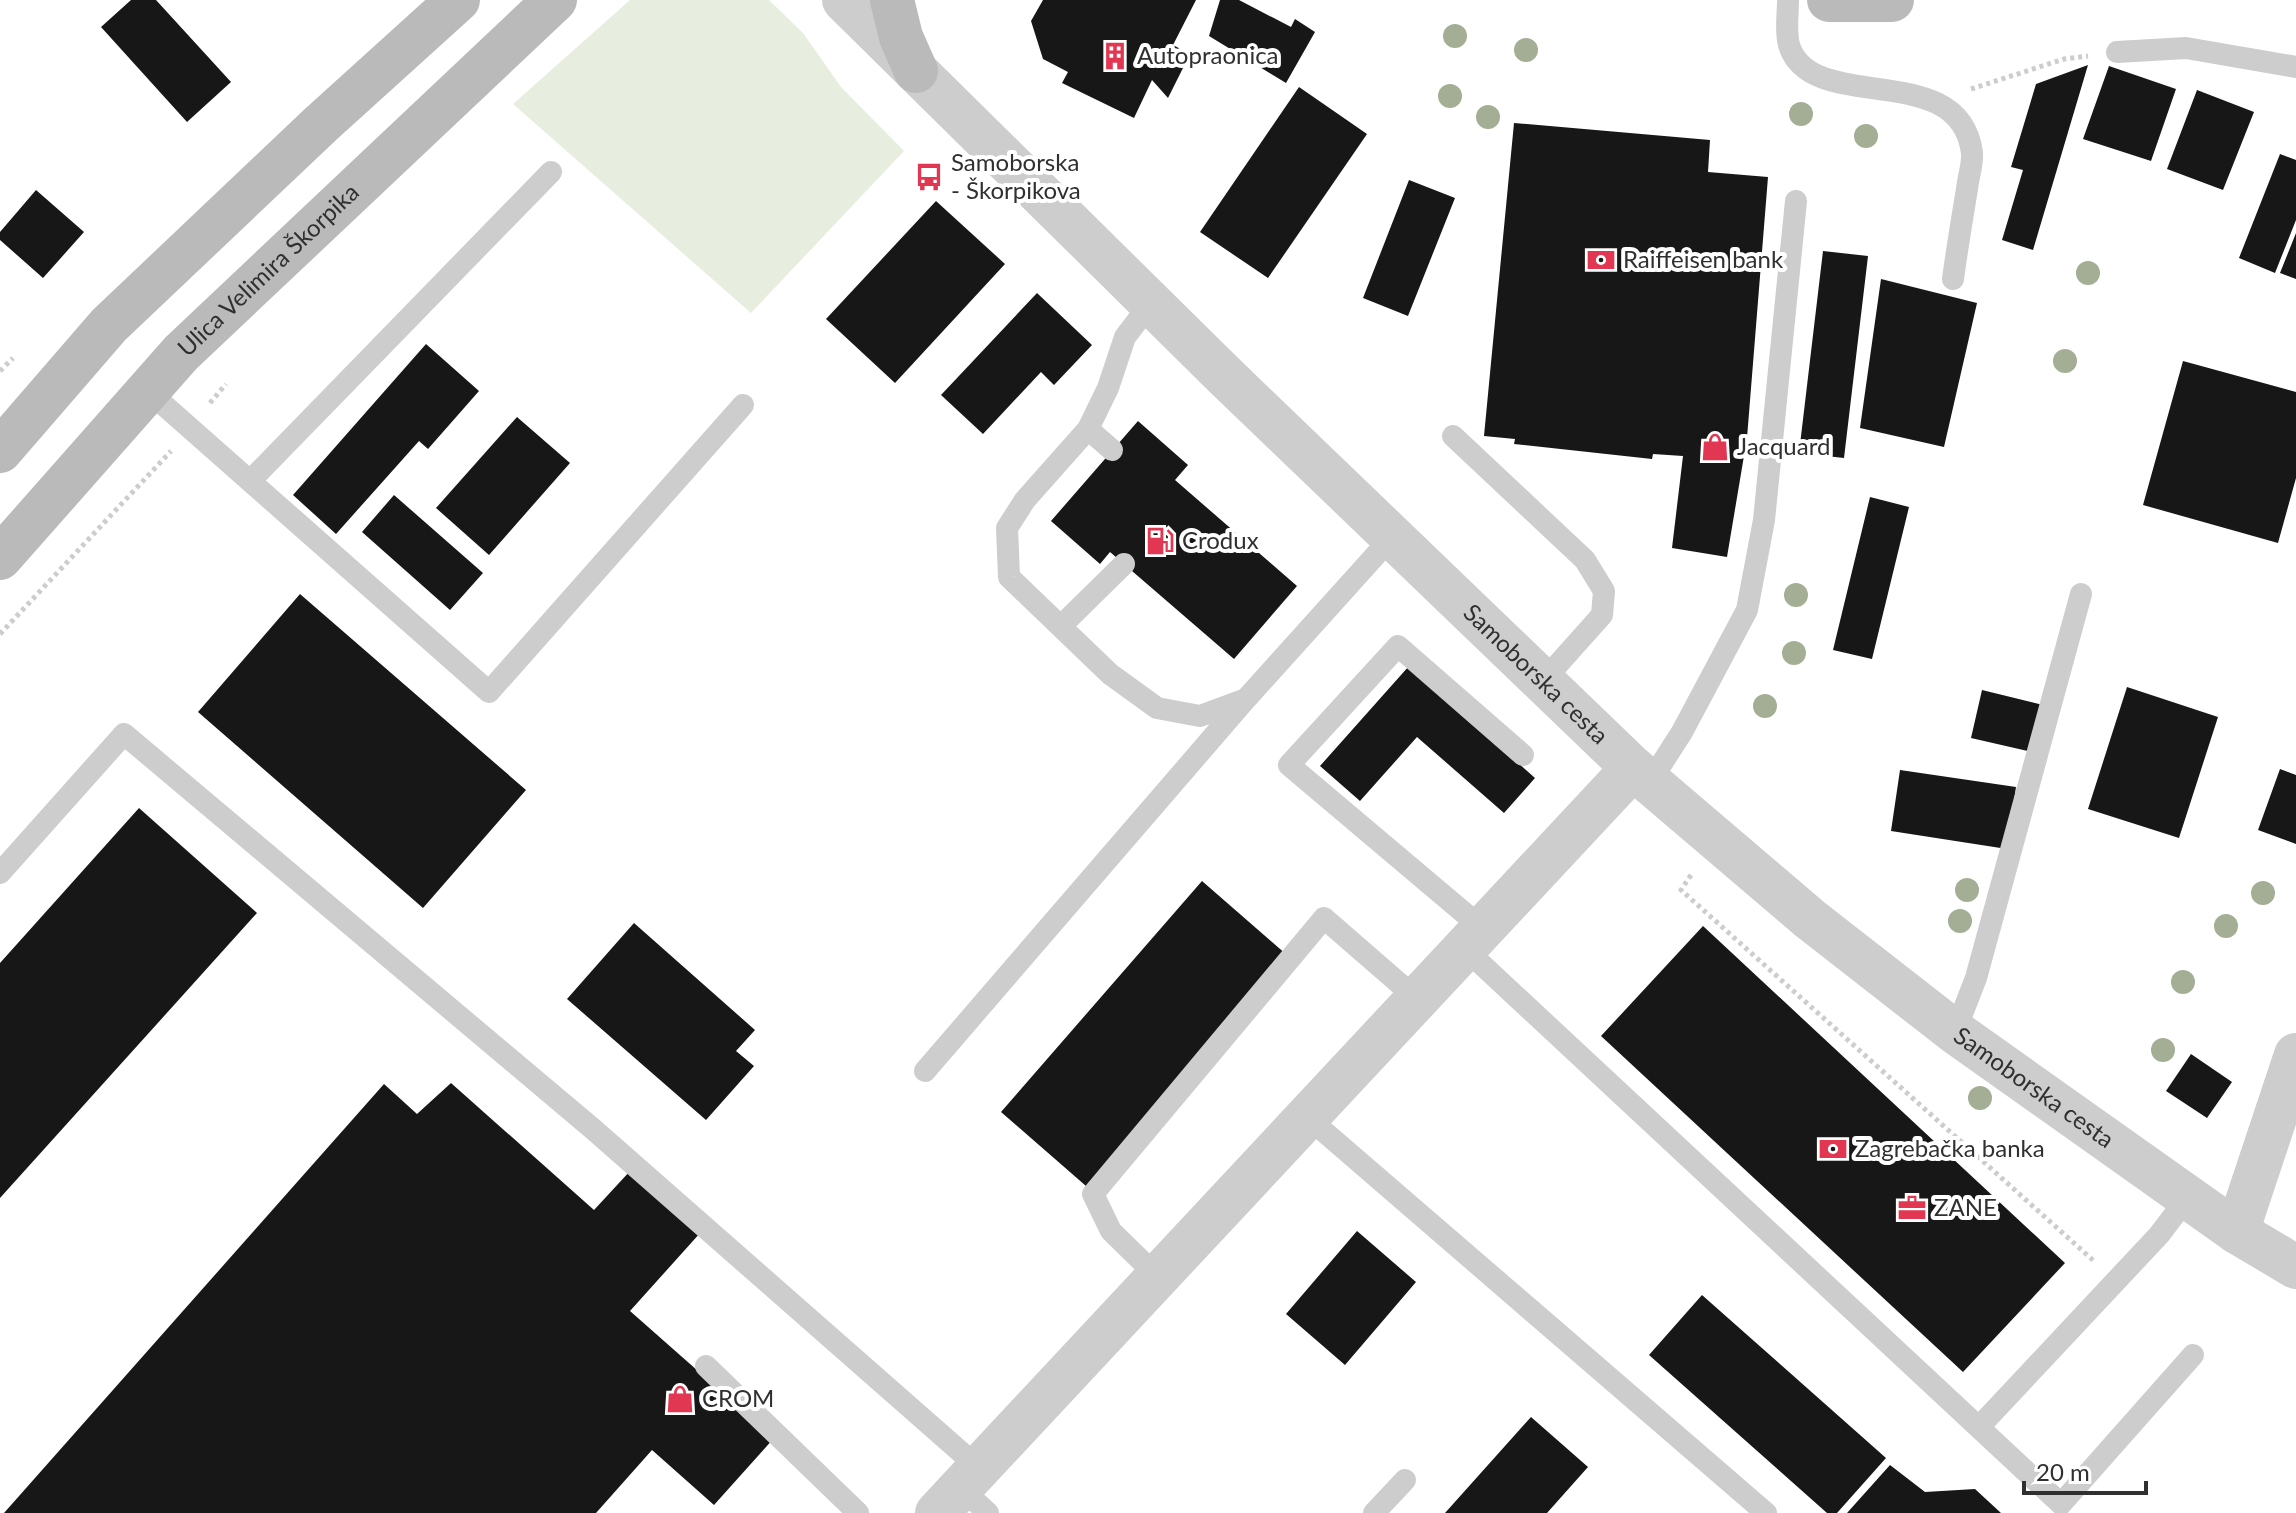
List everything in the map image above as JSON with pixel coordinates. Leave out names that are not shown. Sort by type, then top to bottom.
[{"type":"main road","points":[[0,451],[17,411],[321,124],[458,0]]},
{"type":"main road","name":"Ulica Velimira Škorpika","points":[[0,558],[181,353],[555,0]]},
{"type":"main road","points":[[892,0],[901,37],[916,71]]},
{"type":"main road","points":[[1829,0],[1892,0]]},
{"type":"street","name":"Samoborska cesta","points":[[844,0],[1151,303],[1642,775],[1810,919],[1955,1032],[2237,1232],[2296,1267]]},
{"type":"street","points":[[966,1495],[1158,1277],[1472,937],[1642,775]]},
{"type":"street","points":[[2237,1232],[2296,1055]]},
{"type":"lane","points":[[1788,0],[1789,46],[1797,62],[1841,82],[1914,95],[1953,113],[1972,153],[1953,279]]},
{"type":"lane","points":[[2117,52],[2186,48],[2296,67]]},
{"type":"lane","points":[[250,481],[551,172]]},
{"type":"lane","points":[[1642,775],[1682,732],[1747,610],[1764,520],[1796,201]]},
{"type":"lane","points":[[1151,303],[1125,337],[1108,388],[1088,429],[1025,500],[1007,528],[1009,577],[1110,674],[1157,708],[1200,716],[1246,699],[1392,537]]},
{"type":"lane","points":[[148,391],[489,692],[743,405]]},
{"type":"lane","points":[[1088,429],[1112,450]]},
{"type":"lane","points":[[1453,436],[1585,560],[1604,591],[1602,615],[1543,681]]},
{"type":"lane","points":[[1061,626],[1124,564]]},
{"type":"lane","points":[[1955,1032],[1976,978],[2081,594]]},
{"type":"lane","points":[[1523,755],[1398,646],[1289,765],[2061,1504],[2193,1355]]},
{"type":"lane","points":[[925,1071],[1256,688]]},
{"type":"lane","points":[[0,873],[124,734],[593,1129],[966,1495]]},
{"type":"lane","points":[[1158,1277],[1111,1231],[1093,1194],[1324,918],[1416,998]]},
{"type":"lane","points":[[1306,1116],[1766,1513]]},
{"type":"lane","points":[[1979,1427],[2159,1235],[2188,1197]]},
{"type":"lane","points":[[706,1366],[858,1513]]},
{"type":"lane","points":[[1374,1513],[1405,1480]]},
{"type":"path","points":[[1937,103],[2064,59],[2117,52]]},
{"type":"path","points":[[0,371],[13,358]]},
{"type":"path","points":[[0,634],[156,469]]},
{"type":"path","points":[[1691,875],[1681,890],[2115,1280]]},
{"type":"shaded area","points":[[630,0],[769,0],[803,33],[841,87],[904,151],[751,313],[513,104]]},
{"type":"building","points":[[131,0],[156,0],[231,82],[187,122],[101,27]]},
{"type":"building","name":"Autopraonica","points":[[1043,0],[1196,0],[1173,45],[1190,54],[1168,98],[1152,80],[1134,118],[1062,83],[1068,72],[1043,59],[1031,21]]},
{"type":"building","points":[[1220,0],[1239,0],[1291,27],[1295,19],[1315,32],[1286,83],[1209,36]]},
{"type":"building","points":[[2088,65],[2033,250],[2002,240],[2023,170],[2011,167],[2036,84]]},
{"type":"building","points":[[2109,66],[2176,89],[2151,161],[2083,139]]},
{"type":"building","points":[[1299,87],[1367,134],[1268,278],[1200,232]]},
{"type":"building","points":[[2197,90],[2254,112],[2223,190],[2167,169]]},
{"type":"building","name":"Raiffeisen bank","points":[[1514,123],[1710,140],[1708,172],[1768,177],[1747,438],[1727,557],[1672,548],[1683,456],[1653,454],[1652,459],[1514,444],[1515,439],[1484,436]]},
{"type":"building","points":[[2280,154],[2296,160],[2296,220],[2275,273],[2239,258]]},
{"type":"building","points":[[1409,180],[1455,198],[1408,316],[1363,298]]},
{"type":"building","points":[[36,190],[84,232],[43,278],[0,240],[0,232]]},
{"type":"building","points":[[936,201],[1005,264],[895,383],[826,319]]},
{"type":"building","points":[[2296,233],[2296,279],[2280,273]]},
{"type":"building","points":[[1823,251],[1868,256],[1844,458],[1799,453]]},
{"type":"building","points":[[1881,279],[1977,303],[1944,447],[1860,428]]},
{"type":"building","points":[[1037,293],[1092,345],[1054,385],[1041,372],[983,434],[941,395]]},
{"type":"building","points":[[426,344],[479,391],[428,449],[419,441],[336,534],[293,495]]},
{"type":"building","points":[[2183,361],[2296,392],[2296,478],[2278,543],[2143,505]]},
{"type":"building","points":[[517,417],[570,463],[489,555],[436,508]]},
{"type":"building","name":"Crodux","points":[[1138,421],[1188,465],[1175,480],[1297,586],[1234,659],[1110,552],[1100,564],[1051,521]]},
{"type":"building","points":[[394,495],[483,573],[450,610],[362,532]]},
{"type":"building","points":[[1870,497],[1909,507],[1872,659],[1833,650]]},
{"type":"building","points":[[300,594],[526,790],[423,908],[198,712]]},
{"type":"building","points":[[1409,666],[1535,778],[1504,813],[1417,737],[1360,801],[1320,766]]},
{"type":"building","points":[[2127,687],[2218,717],[2179,838],[2088,809]]},
{"type":"building","points":[[1982,690],[2043,705],[2032,752],[1971,738]]},
{"type":"building","points":[[2280,769],[2296,775],[2296,844],[2258,830]]},
{"type":"building","points":[[1900,770],[2016,787],[2007,849],[1891,831]]},
{"type":"building","points":[[139,808],[257,913],[0,1198],[0,963]]},
{"type":"building","points":[[1202,881],[1287,955],[1086,1186],[1001,1112]]},
{"type":"building","points":[[634,923],[755,1030],[736,1051],[754,1066],[706,1120],[567,999]]},
{"type":"building","name":"Zagrebačka banka","points":[[1703,926],[2065,1263],[1963,1372],[1601,1036]]},
{"type":"building","points":[[2191,1054],[2232,1082],[2207,1118],[2166,1091]]},
{"type":"building","points":[[451,1083],[594,1210],[631,1170],[701,1232],[630,1311],[774,1438],[714,1505],[652,1450],[596,1513],[4,1513],[384,1084],[417,1114]]},
{"type":"building","points":[[1357,1231],[1416,1282],[1345,1365],[1286,1314]]},
{"type":"building","points":[[1702,1295],[1886,1458],[1837,1513],[1827,1513],[1649,1355]]},
{"type":"building","points":[[1531,1417],[1588,1467],[1547,1513],[1445,1513]]},
{"type":"building","points":[[1890,1465],[1925,1492],[1975,1489],[2001,1513],[1847,1513]]},
{"type":"place","name":"Autopraonica","points":[[1115,56]]},
{"type":"place","name":"Samoborska - Škorpikova","points":[[929,177]]},
{"type":"place","name":"Raiffeisen bank","points":[[1601,260]]},
{"type":"place","name":"Jacquard","points":[[1715,447]]},
{"type":"place","name":"Crodux","points":[[1160,541]]},
{"type":"place","name":"Zagrebačka banka","points":[[1833,1149]]},
{"type":"place","name":"ZANE","points":[[1912,1208]]},
{"type":"place","name":"CROM","points":[[680,1399]]}]
